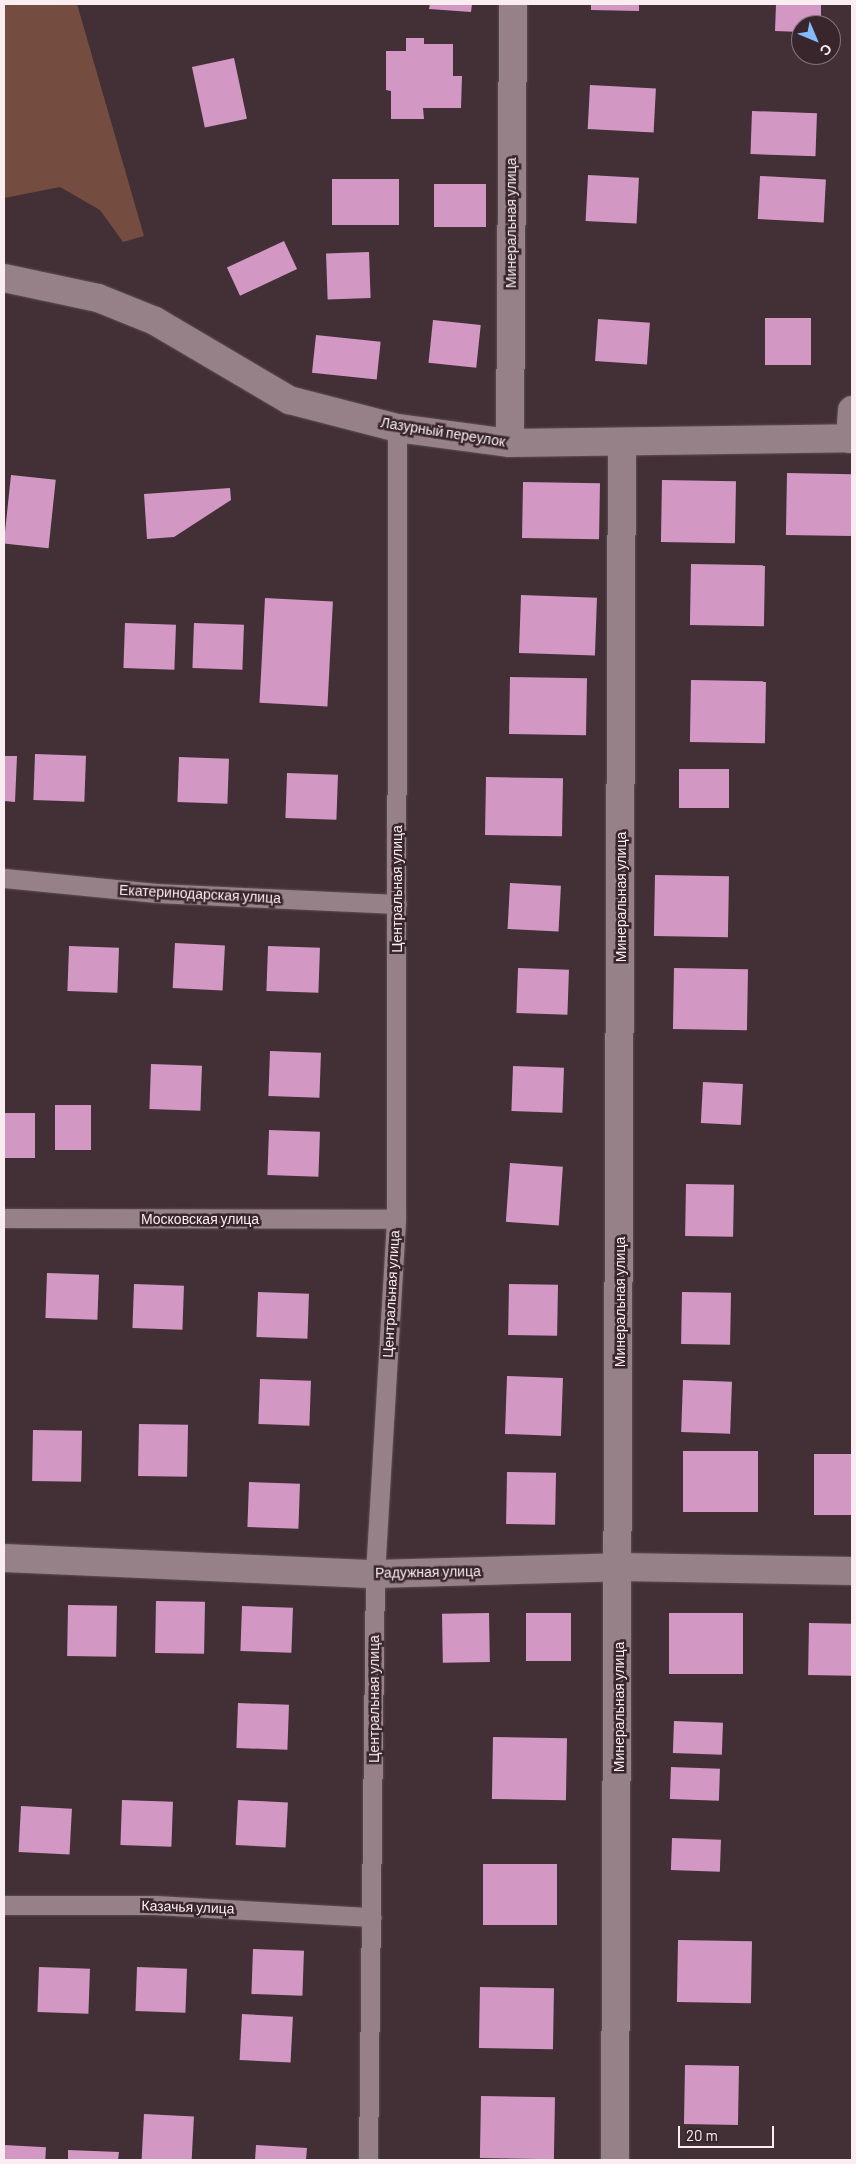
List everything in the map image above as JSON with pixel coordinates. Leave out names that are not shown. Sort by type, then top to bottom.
[{"type":"street","name":"Минеральная улица","points":[[510,443],[513,4]]},
{"type":"street","name":"Лазурный переулок","points":[[4,278],[98,298],[155,321],[289,400],[397,428],[510,443],[622,444],[851,438]]},
{"type":"street","points":[[851,438],[852,410]]},
{"type":"street","name":"Минеральная улица","points":[[615,2160],[620,1567],[622,444]]},
{"type":"street","name":"Радужная улица","points":[[4,1558],[375,1574],[620,1567],[852,1571]]},
{"type":"lane","name":"Центральная улица","points":[[368,2160],[375,1574],[396,1219],[397,428]]},
{"type":"lane","name":"Екатеринодарская улица","points":[[4,878],[156,893],[397,904]]},
{"type":"lane","name":"Московская улица","points":[[4,1218],[396,1219]]},
{"type":"lane","name":"Казачья улица","points":[[4,1905],[155,1905],[372,1917]]},
{"type":"shaded area","points":[[4,4],[77,4],[144,236],[123,242],[100,210],[60,187],[4,198]]},
{"type":"building","points":[[430,4],[472,4],[471,12],[429,9]]},
{"type":"building","points":[[591,4],[639,4],[639,11],[591,10]]},
{"type":"building","points":[[776,4],[821,4],[821,15],[791,15],[791,32],[775,31]]},
{"type":"building","points":[[406,38],[424,38],[424,44],[453,44],[453,76],[462,76],[461,108],[423,108],[424,119],[391,119],[391,91],[386,90],[386,51],[406,51]]},
{"type":"building","points":[[234,58],[247,119],[205,128],[192,67]]},
{"type":"building","points":[[590,85],[656,88],[654,132],[588,129]]},
{"type":"building","points":[[752,111],[817,113],[815,156],[750,154]]},
{"type":"building","points":[[588,175],[639,178],[637,224],[586,221]]},
{"type":"building","points":[[760,176],[826,179],[824,222],[758,219]]},
{"type":"building","points":[[332,179],[399,179],[399,225],[332,225]]},
{"type":"building","points":[[434,184],[486,184],[486,227],[434,227]]},
{"type":"building","points":[[284,241],[297,269],[240,296],[227,268]]},
{"type":"building","points":[[369,252],[371,298],[328,299],[326,254]]},
{"type":"building","points":[[765,318],[811,318],[811,365],[765,365]]},
{"type":"building","points":[[598,319],[650,323],[647,365],[595,361]]},
{"type":"building","points":[[433,320],[481,325],[476,368],[429,363]]},
{"type":"building","points":[[316,335],[381,342],[377,380],[312,373]]},
{"type":"building","points":[[787,473],[852,474],[851,536],[786,535]]},
{"type":"building","points":[[11,475],[56,480],[49,548],[4,544]]},
{"type":"building","points":[[662,480],[736,481],[735,543],[661,542]]},
{"type":"building","points":[[523,482],[600,483],[599,539],[522,538]]},
{"type":"building","points":[[230,488],[231,500],[174,537],[147,539],[144,494]]},
{"type":"building","points":[[691,564],[765,565],[764,626],[690,625]]},
{"type":"building","points":[[521,595],[597,598],[595,656],[519,653]]},
{"type":"building","points":[[265,598],[333,602],[327,706],[260,703]]},
{"type":"building","points":[[125,623],[176,625],[174,670],[123,668]]},
{"type":"building","points":[[194,623],[244,625],[242,670],[192,668]]},
{"type":"building","points":[[510,677],[587,678],[586,735],[509,734]]},
{"type":"building","points":[[691,680],[766,681],[765,743],[690,742]]},
{"type":"building","points":[[35,754],[86,756],[84,802],[33,800]]},
{"type":"building","points":[[4,756],[17,756],[15,802],[4,801]]},
{"type":"building","points":[[179,757],[229,759],[227,804],[177,802]]},
{"type":"building","points":[[679,769],[729,769],[729,808],[679,808]]},
{"type":"building","points":[[287,773],[338,775],[336,820],[285,818]]},
{"type":"building","points":[[486,777],[563,778],[562,836],[485,835]]},
{"type":"building","points":[[655,875],[729,876],[728,937],[654,936]]},
{"type":"building","points":[[510,883],[561,886],[559,932],[508,929]]},
{"type":"building","points":[[175,943],[225,946],[223,991],[173,988]]},
{"type":"building","points":[[69,946],[119,948],[117,993],[67,991]]},
{"type":"building","points":[[268,946],[320,948],[318,993],[266,991]]},
{"type":"building","points":[[518,968],[569,970],[567,1015],[516,1013]]},
{"type":"building","points":[[674,968],[748,969],[747,1030],[673,1029]]},
{"type":"building","points":[[270,1051],[321,1053],[319,1098],[268,1096]]},
{"type":"building","points":[[151,1064],[202,1066],[200,1111],[149,1109]]},
{"type":"building","points":[[513,1066],[564,1068],[562,1113],[511,1111]]},
{"type":"building","points":[[703,1082],[743,1084],[741,1125],[701,1123]]},
{"type":"building","points":[[55,1105],[91,1105],[91,1150],[55,1150]]},
{"type":"building","points":[[4,1113],[35,1113],[35,1158],[4,1158]]},
{"type":"building","points":[[269,1130],[320,1132],[318,1177],[267,1175]]},
{"type":"building","points":[[510,1163],[563,1167],[559,1226],[506,1222]]},
{"type":"building","points":[[686,1184],[734,1185],[733,1237],[685,1236]]},
{"type":"building","points":[[47,1273],[99,1275],[97,1320],[45,1318]]},
{"type":"building","points":[[134,1284],[184,1286],[182,1330],[132,1328]]},
{"type":"building","points":[[509,1284],[558,1285],[557,1336],[508,1335]]},
{"type":"building","points":[[258,1292],[309,1294],[307,1339],[256,1337]]},
{"type":"building","points":[[682,1292],[731,1293],[730,1345],[681,1344]]},
{"type":"building","points":[[507,1376],[563,1378],[561,1436],[505,1434]]},
{"type":"building","points":[[260,1379],[311,1381],[309,1426],[258,1424]]},
{"type":"building","points":[[683,1380],[732,1382],[730,1434],[681,1432]]},
{"type":"building","points":[[139,1424],[188,1425],[187,1477],[138,1476]]},
{"type":"building","points":[[33,1430],[82,1431],[81,1482],[32,1481]]},
{"type":"building","points":[[683,1451],[758,1451],[758,1512],[683,1512]]},
{"type":"building","points":[[814,1454],[852,1454],[852,1515],[814,1515]]},
{"type":"building","points":[[507,1472],[556,1473],[555,1525],[506,1524]]},
{"type":"building","points":[[249,1482],[300,1484],[298,1529],[247,1527]]},
{"type":"building","points":[[156,1601],[205,1602],[204,1654],[155,1653]]},
{"type":"building","points":[[68,1605],[117,1606],[116,1657],[67,1656]]},
{"type":"building","points":[[242,1606],[293,1608],[291,1653],[240,1651]]},
{"type":"building","points":[[489,1613],[490,1662],[443,1663],[442,1614]]},
{"type":"building","points":[[526,1613],[571,1613],[571,1661],[526,1661]]},
{"type":"building","points":[[669,1613],[743,1613],[743,1674],[669,1674]]},
{"type":"building","points":[[809,1623],[852,1624],[851,1676],[808,1675]]},
{"type":"building","points":[[238,1703],[289,1705],[287,1750],[236,1748]]},
{"type":"building","points":[[674,1721],[723,1723],[722,1755],[673,1753]]},
{"type":"building","points":[[493,1737],[567,1738],[566,1800],[492,1799]]},
{"type":"building","points":[[671,1767],[720,1769],[719,1801],[670,1799]]},
{"type":"building","points":[[122,1800],[173,1802],[171,1847],[120,1845]]},
{"type":"building","points":[[238,1800],[288,1803],[286,1848],[236,1845]]},
{"type":"building","points":[[21,1806],[72,1809],[70,1855],[19,1852]]},
{"type":"building","points":[[672,1838],[721,1840],[720,1872],[671,1870]]},
{"type":"building","points":[[483,1864],[557,1864],[557,1925],[483,1925]]},
{"type":"building","points":[[678,1940],[752,1941],[751,2003],[677,2002]]},
{"type":"building","points":[[253,1949],[304,1951],[302,1996],[251,1994]]},
{"type":"building","points":[[39,1967],[90,1969],[88,2014],[37,2012]]},
{"type":"building","points":[[137,1967],[187,1969],[185,2013],[135,2011]]},
{"type":"building","points":[[480,1987],[554,1988],[553,2049],[479,2048]]},
{"type":"building","points":[[242,2014],[293,2017],[291,2063],[240,2060]]},
{"type":"building","points":[[685,2065],[739,2066],[738,2125],[684,2124]]},
{"type":"building","points":[[481,2096],[555,2097],[554,2159],[480,2158]]},
{"type":"building","points":[[144,2114],[194,2117],[192,2160],[142,2160]]},
{"type":"building","points":[[4,2145],[46,2147],[45,2160],[4,2160]]},
{"type":"building","points":[[256,2145],[307,2148],[306,2160],[255,2160]]},
{"type":"building","points":[[68,2150],[119,2152],[118,2160],[68,2160]]}]
